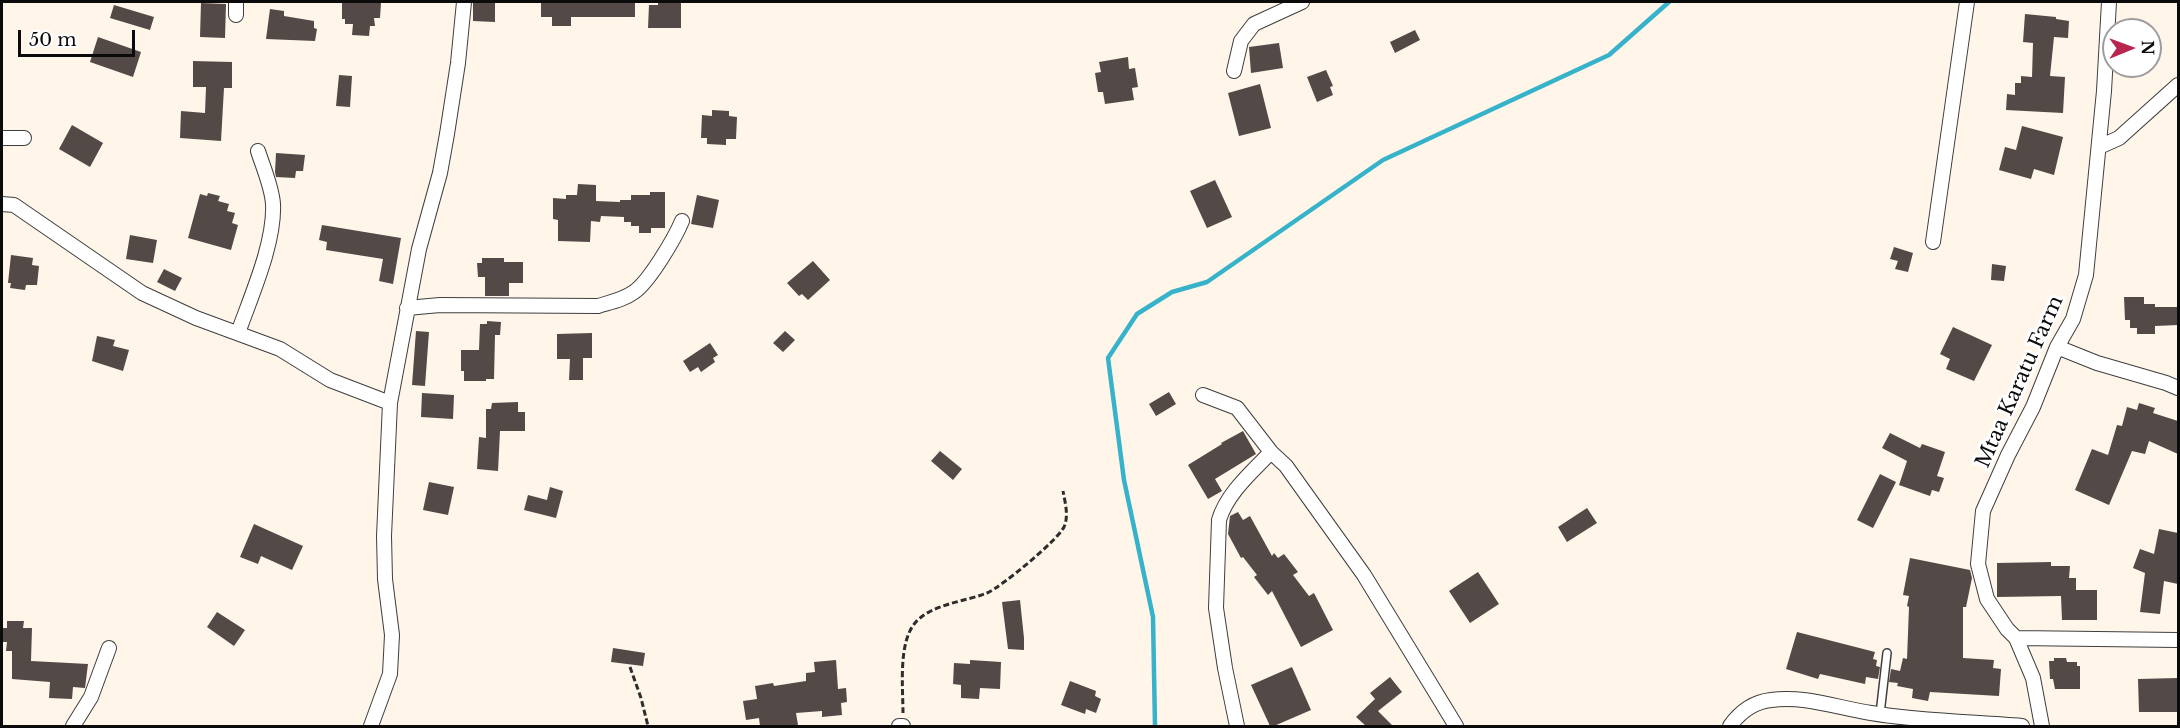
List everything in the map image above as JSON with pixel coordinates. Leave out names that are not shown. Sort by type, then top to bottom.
[{"type":"street","points":[[371,726],[390,674],[392,635],[385,579],[384,536],[390,403],[419,249],[440,173],[458,63],[464,2]]},
{"type":"street","points":[[1234,71],[1241,41],[1254,24],[1302,2]]},
{"type":"street","points":[[1933,242],[1967,2]]},
{"type":"street","name":"Mtaa Karatu Farm","points":[[2042,726],[2033,678],[2016,638],[2007,629],[1987,598],[1978,564],[1983,511],[2033,407],[2057,347],[2073,319],[2086,275],[2099,147],[2109,2]]},
{"type":"street","points":[[2099,147],[2119,138],[2178,85]]},
{"type":"street","points":[[2,138],[24,138]]},
{"type":"street","points":[[238,333],[269,242],[273,220],[273,202],[258,151]]},
{"type":"street","points":[[2,204],[14,205],[142,293],[196,318],[280,349],[330,380],[390,403]]},
{"type":"street","points":[[407,308],[440,305],[598,306],[623,299],[637,291],[644,282],[676,235],[682,221]]},
{"type":"street","points":[[2057,347],[2097,363],[2178,388]]},
{"type":"street","points":[[1203,395],[1238,408],[1271,452],[1286,466],[1364,575],[1456,726]]},
{"type":"street","points":[[1237,726],[1223,658],[1216,608],[1219,520],[1223,507],[1271,452]]},
{"type":"street","points":[[2016,638],[2178,639]]},
{"type":"street","points":[[73,726],[90,697],[109,648]]},
{"type":"street","points":[[1730,726],[1737,716],[1755,704],[1787,698],[1880,714],[2022,726]]},
{"type":"lane","points":[[1880,714],[1887,653]]},
{"type":"path","points":[[902,726],[903,652],[914,624],[925,614],[989,592],[1035,556],[1064,528],[1066,514],[1063,491]]},
{"type":"path","points":[[630,667],[642,698],[648,726]]},
{"type":"building","points":[[342,2],[381,3],[380,18],[374,18],[375,26],[370,26],[369,36],[352,35],[353,24],[345,24],[345,19],[342,19]]},
{"type":"building","points":[[473,2],[495,2],[495,22],[473,21]]},
{"type":"building","points":[[541,2],[635,2],[635,17],[571,17],[571,26],[552,26],[552,17],[541,17]]},
{"type":"building","points":[[658,2],[681,2],[681,28],[648,28],[649,5],[658,5]]},
{"type":"building","points":[[201,3],[226,4],[225,38],[200,37]]},
{"type":"building","points":[[114,5],[154,17],[150,30],[110,18]]},
{"type":"building","points":[[270,9],[284,11],[284,16],[314,21],[314,28],[317,29],[315,41],[266,39]]},
{"type":"building","points":[[2025,14],[2056,17],[2056,19],[2069,21],[2068,38],[2054,37],[2050,76],[2065,77],[2063,113],[2006,110],[2007,94],[2015,95],[2015,83],[2021,83],[2021,76],[2032,77],[2033,43],[2023,42]]},
{"type":"building","points":[[1415,30],[1420,40],[1395,53],[1390,42]]},
{"type":"building","points":[[98,37],[141,52],[133,77],[90,62]]},
{"type":"building","points":[[1279,43],[1283,68],[1251,73],[1249,47]]},
{"type":"building","points":[[1128,57],[1129,69],[1135,68],[1138,87],[1132,88],[1134,100],[1105,104],[1103,92],[1098,92],[1095,73],[1101,72],[1099,62]]},
{"type":"building","points":[[193,61],[232,62],[232,88],[224,88],[221,141],[180,138],[181,111],[205,113],[206,87],[193,87]]},
{"type":"building","points":[[1326,70],[1333,86],[1330,87],[1333,95],[1317,102],[1307,77]]},
{"type":"building","points":[[339,75],[352,76],[350,107],[336,106]]},
{"type":"building","points":[[1260,84],[1271,128],[1239,136],[1228,93]]},
{"type":"building","points":[[712,110],[729,111],[729,116],[737,117],[736,139],[726,139],[726,145],[707,144],[707,138],[701,138],[702,115],[712,116]]},
{"type":"building","points":[[72,125],[103,143],[90,167],[59,149]]},
{"type":"building","points":[[2022,126],[2063,137],[2054,175],[2034,169],[2031,179],[1999,170],[2005,147],[2016,150]]},
{"type":"building","points":[[276,153],[305,155],[303,171],[296,171],[295,178],[276,177]]},
{"type":"building","points":[[1215,180],[1232,217],[1207,228],[1190,191]]},
{"type":"building","points":[[578,184],[596,185],[596,201],[620,202],[620,200],[631,200],[631,195],[665,192],[665,228],[651,228],[651,233],[639,233],[639,226],[631,226],[631,222],[624,222],[624,217],[601,216],[600,222],[591,221],[590,242],[558,241],[558,220],[553,219],[553,198],[566,199],[566,195],[577,195]]},
{"type":"building","points":[[208,193],[220,196],[218,201],[229,204],[227,211],[235,213],[232,223],[238,225],[231,250],[188,238],[200,194],[207,196]]},
{"type":"building","points":[[697,195],[719,200],[713,228],[691,224]]},
{"type":"building","points":[[322,225],[401,238],[393,284],[379,281],[383,259],[326,250],[327,242],[319,240]]},
{"type":"building","points":[[130,235],[157,240],[153,263],[126,259]]},
{"type":"building","points":[[1894,247],[1913,253],[1908,272],[1895,269],[1898,261],[1890,259]]},
{"type":"building","points":[[11,255],[33,258],[32,265],[39,266],[37,285],[26,285],[25,290],[10,288],[11,283],[8,283]]},
{"type":"building","points":[[482,258],[504,258],[504,262],[523,262],[523,283],[509,283],[509,296],[485,296],[485,277],[478,277],[477,263],[482,263]]},
{"type":"building","points":[[813,261],[830,280],[808,300],[802,294],[799,296],[787,283]]},
{"type":"building","points":[[1992,264],[2006,266],[2004,281],[1991,280]]},
{"type":"building","points":[[164,269],[182,278],[175,291],[157,282]]},
{"type":"building","points":[[2124,297],[2144,297],[2144,304],[2155,304],[2155,307],[2178,307],[2178,325],[2155,326],[2155,334],[2137,334],[2137,328],[2130,328],[2130,320],[2125,320]]},
{"type":"building","points":[[487,321],[501,322],[500,335],[495,335],[494,379],[464,381],[464,371],[461,371],[461,350],[479,350],[480,324],[487,324]]},
{"type":"building","points":[[1953,327],[1992,345],[1974,381],[1946,369],[1950,359],[1940,354]]},
{"type":"building","points":[[416,331],[429,332],[425,386],[412,385]]},
{"type":"building","points":[[785,331],[795,340],[783,352],[773,343]]},
{"type":"building","points":[[592,333],[592,358],[583,358],[583,380],[569,380],[570,359],[557,359],[557,334]]},
{"type":"building","points":[[97,336],[115,340],[113,346],[129,350],[123,371],[92,361]]},
{"type":"building","points":[[710,343],[718,355],[713,358],[715,362],[701,372],[698,367],[690,372],[683,361]]},
{"type":"building","points":[[1169,392],[1176,404],[1156,416],[1149,404]]},
{"type":"building","points":[[422,393],[454,395],[453,419],[421,417]]},
{"type":"building","points":[[518,402],[518,412],[525,412],[525,431],[500,431],[498,471],[477,469],[479,437],[486,438],[486,409],[491,409],[492,403]]},
{"type":"building","points":[[2139,403],[2155,408],[2153,413],[2178,421],[2178,454],[2149,441],[2145,454],[2132,451],[2109,505],[2075,490],[2092,449],[2108,455],[2117,425],[2122,426],[2127,407],[2137,410]]},
{"type":"building","points":[[1243,431],[1256,454],[1215,479],[1222,491],[1208,499],[1188,465]]},
{"type":"building","points":[[1890,433],[1920,448],[1922,444],[1945,452],[1937,476],[1944,478],[1939,492],[1932,490],[1930,496],[1899,485],[1907,461],[1882,448]]},
{"type":"building","points":[[940,451],[962,469],[953,480],[931,461]]},
{"type":"building","points":[[1880,474],[1896,482],[1873,528],[1857,520]]},
{"type":"building","points":[[429,482],[454,487],[448,515],[423,510]]},
{"type":"building","points":[[550,487],[563,491],[556,518],[524,510],[528,495],[547,500]]},
{"type":"building","points":[[1587,508],[1597,523],[1567,542],[1558,527]]},
{"type":"building","points":[[1238,512],[1243,520],[1250,516],[1272,556],[1274,553],[1278,558],[1284,554],[1298,572],[1293,575],[1309,596],[1314,593],[1333,630],[1301,647],[1272,591],[1268,595],[1254,577],[1257,575],[1243,557],[1241,558],[1228,534],[1230,516]]},
{"type":"building","points":[[254,524],[303,546],[292,570],[261,556],[258,564],[240,557]]},
{"type":"building","points":[[2159,529],[2178,533],[2178,584],[2164,581],[2160,614],[2140,612],[2145,573],[2133,568],[2140,549],[2154,554]]},
{"type":"building","points":[[1910,558],[1970,570],[1972,578],[1966,607],[1963,607],[1963,658],[1994,660],[1993,668],[2001,669],[1999,696],[1930,692],[1928,701],[1912,698],[1913,689],[1889,682],[1891,669],[1900,671],[1903,658],[1907,659],[1909,596],[1903,595]]},
{"type":"building","points":[[2051,562],[2051,566],[2070,566],[2069,578],[2076,578],[2076,590],[2097,590],[2097,620],[2062,620],[2061,596],[1997,597],[1997,563]]},
{"type":"building","points":[[1478,572],[1499,604],[1470,623],[1449,591]]},
{"type":"building","points":[[1020,600],[1024,650],[1008,649],[1002,602]]},
{"type":"building","points":[[217,612],[245,630],[234,646],[207,627]]},
{"type":"building","points":[[7,621],[24,621],[23,628],[32,628],[31,661],[88,664],[85,688],[73,687],[72,699],[49,698],[50,682],[12,679],[12,651],[6,651],[7,642],[2,642],[2,628],[7,628]]},
{"type":"building","points":[[1797,632],[1875,652],[1873,659],[1877,660],[1876,666],[1880,667],[1878,679],[1866,677],[1865,684],[1820,674],[1818,679],[1786,669]]},
{"type":"building","points":[[613,648],[645,653],[643,666],[611,662]]},
{"type":"building","points":[[2054,658],[2066,658],[2067,662],[2077,662],[2077,666],[2080,666],[2080,689],[2055,689],[2053,679],[2050,679],[2049,661],[2054,661]]},
{"type":"building","points":[[836,660],[838,689],[846,688],[847,702],[841,703],[842,715],[822,717],[822,711],[796,713],[798,725],[790,726],[760,726],[759,718],[746,720],[743,701],[757,699],[755,686],[773,683],[774,686],[806,681],[806,673],[815,672],[814,662]]},
{"type":"building","points":[[970,660],[1001,662],[1000,689],[980,688],[979,699],[961,698],[961,685],[953,684],[954,663],[970,664]]},
{"type":"building","points":[[1292,667],[1311,710],[1270,726],[1251,685]]},
{"type":"building","points":[[1390,677],[1402,692],[1378,711],[1393,726],[1366,726],[1356,717],[1375,699],[1370,693]]},
{"type":"building","points":[[2178,678],[2178,712],[2139,712],[2138,679]]},
{"type":"building","points":[[1070,681],[1096,691],[1095,696],[1101,699],[1096,713],[1086,709],[1085,714],[1061,705]]},
{"type":"waterway","points":[[1155,726],[1153,617],[1124,480],[1108,358],[1137,314],[1172,292],[1207,282],[1383,160],[1609,55],[1669,2]]}]
